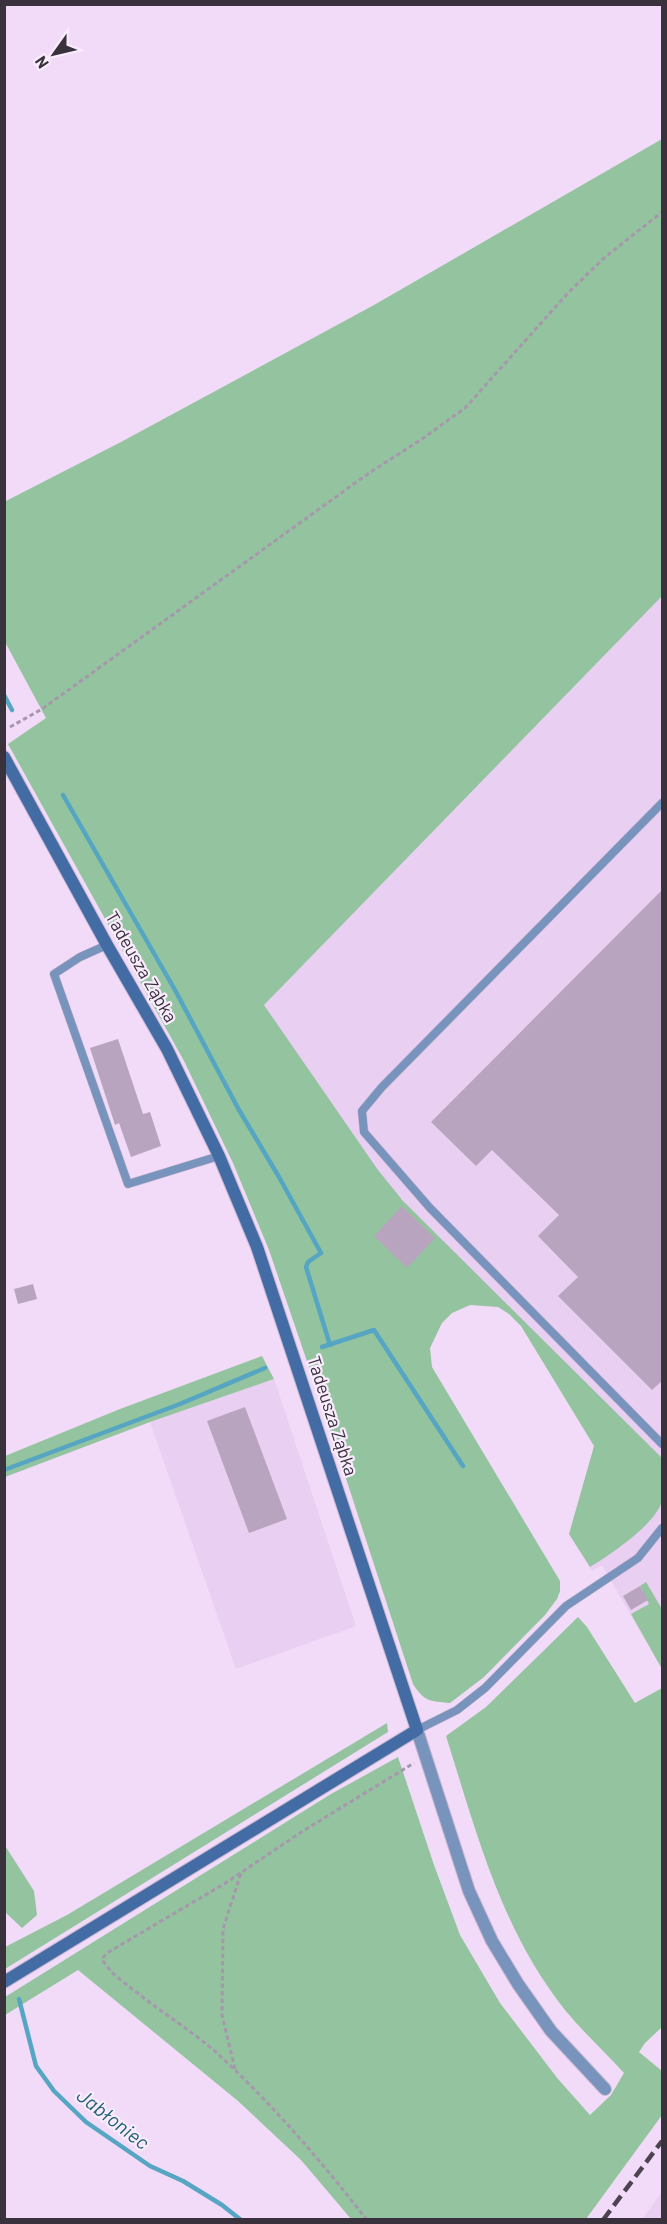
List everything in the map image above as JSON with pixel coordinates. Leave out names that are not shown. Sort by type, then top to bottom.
[{"type":"street","name":"Tadeusza Ząbka","points":[[4,757],[167,1049],[219,1156],[257,1247],[470,1891],[492,1941],[518,1984],[551,2031],[605,2089]]},
{"type":"street","points":[[4,1982],[417,1730]]},
{"type":"lane","points":[[663,802],[382,1087],[362,1111],[364,1132],[430,1208],[663,1444]]},
{"type":"lane","points":[[107,945],[80,957],[54,974],[128,1184],[219,1156]]},
{"type":"lane","points":[[417,1730],[457,1710],[485,1688],[566,1606],[638,1558],[663,1528]]},
{"type":"path","points":[[10,727],[42,709],[369,472],[465,408],[596,265],[663,212]]},
{"type":"path","points":[[367,2220],[283,2120],[218,2053],[126,1985],[102,1959],[107,1953],[204,1896],[303,1831],[426,1756]]},
{"type":"path","points":[[235,2070],[222,2015],[223,1929],[242,1871]]},
{"type":"shaded area","points":[[662,279],[662,1669],[602,1565],[592,1571],[569,1534],[582,1520],[611,1410],[472,1274],[404,1315],[180,886]]},
{"type":"shaded area","points":[[274,1379],[356,1626],[236,1669],[150,1422]]},
{"type":"shaded area","points":[[662,2192],[662,2219],[642,2219]]},
{"type":"green space","points":[[662,139],[662,596],[264,1005],[378,1170],[403,1201],[662,1458],[663,1491],[658,1510],[642,1529],[590,1567],[569,1534],[594,1446],[521,1326],[509,1314],[498,1307],[470,1305],[452,1313],[442,1323],[430,1348],[432,1367],[560,1581],[560,1591],[545,1615],[484,1677],[450,1703],[437,1702],[424,1697],[413,1684],[269,1250],[233,1163],[184,1061],[8,744],[46,718],[5,642],[4,502],[121,442],[374,305]]},
{"type":"green space","points":[[262,1356],[274,1379],[150,1422],[5,1477],[5,1456],[120,1409]]},
{"type":"green space","points":[[646,1582],[662,1609],[662,1669],[631,1614],[649,1604],[640,1586]]},
{"type":"green space","points":[[578,1617],[587,1627],[635,1703],[662,1688],[662,2027],[639,2052],[662,2071],[662,2115],[586,2219],[351,2219],[301,2160],[238,2101],[78,1970],[5,2015],[5,1997],[331,1794],[398,1757],[460,1935],[500,2003],[558,2079],[590,2115],[611,2095],[624,2073],[565,2010],[524,1947],[493,1879],[446,1736],[486,1707]]},
{"type":"green space","points":[[387,1723],[388,1732],[5,1969],[5,1947],[67,1915]]},
{"type":"green space","points":[[4,1844],[34,1891],[37,1915],[22,1928],[5,1912]]},
{"type":"building","points":[[663,889],[663,1380],[652,1390],[558,1296],[578,1277],[538,1236],[559,1215],[492,1150],[476,1166],[431,1122]]},
{"type":"building","points":[[118,1039],[143,1114],[150,1112],[161,1146],[131,1157],[119,1123],[115,1125],[90,1048]]},
{"type":"building","points":[[402,1206],[435,1238],[407,1268],[374,1236]]},
{"type":"building","points":[[33,1284],[37,1299],[18,1304],[14,1289]]},
{"type":"building","points":[[245,1407],[287,1519],[249,1533],[207,1421]]},
{"type":"building","points":[[640,1586],[648,1600],[631,1610],[623,1596]]},
{"type":"waterway","points":[[4,695],[12,710]]},
{"type":"waterway","points":[[63,795],[175,990],[239,1110],[321,1253],[308,1262],[306,1267],[330,1345]]},
{"type":"waterway","points":[[322,1347],[374,1330],[463,1466]]},
{"type":"waterway","points":[[4,1470],[180,1404],[265,1368]]},
{"type":"waterway","name":"Jabłoniec","points":[[19,1999],[36,2066],[54,2091],[86,2122],[150,2166],[183,2181],[222,2205],[241,2220]]},
{"type":"railway","points":[[603,2220],[662,2141]]}]
